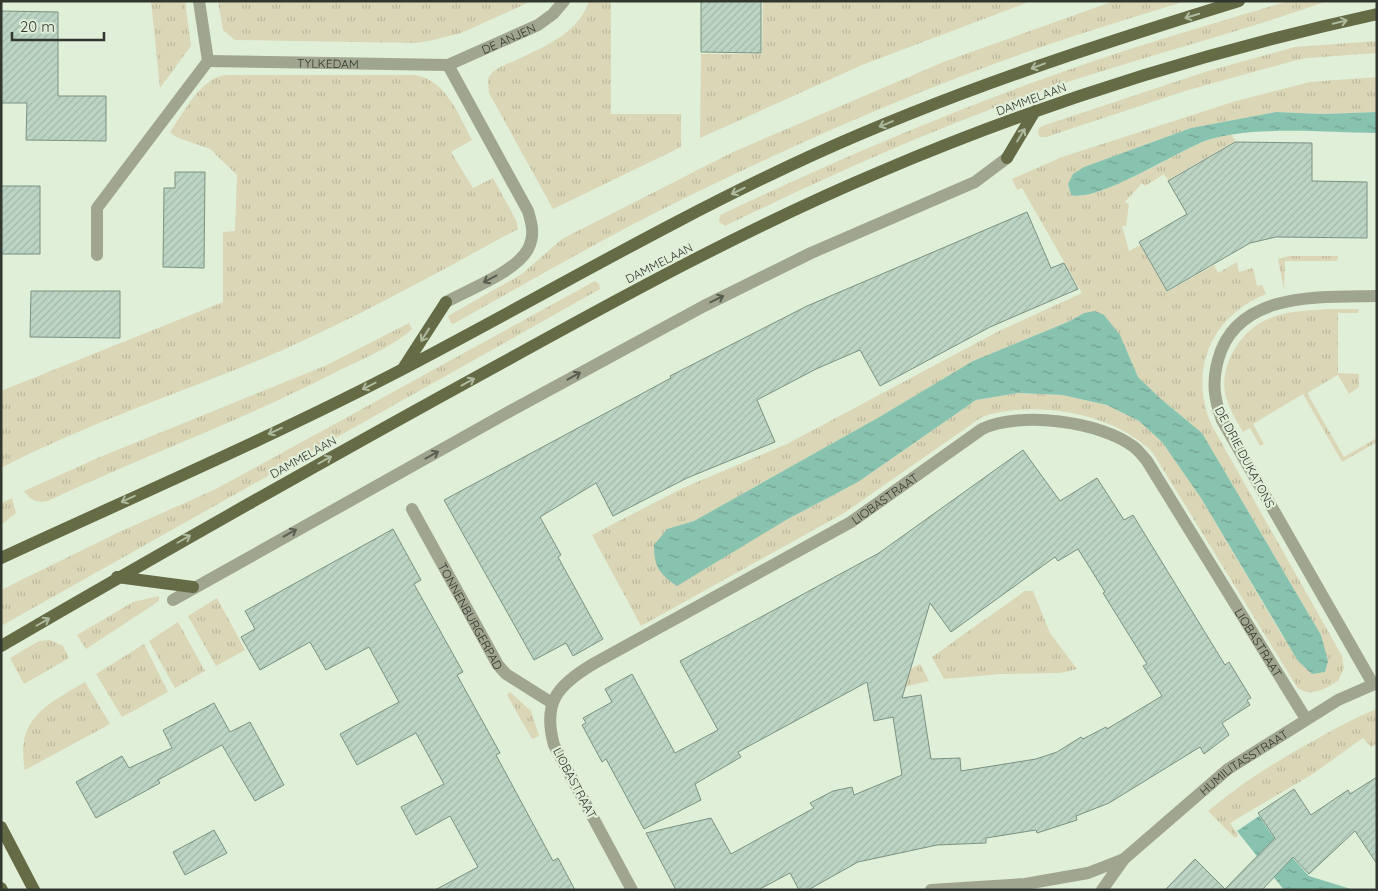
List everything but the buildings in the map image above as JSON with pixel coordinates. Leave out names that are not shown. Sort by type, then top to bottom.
[{"type":"main road","points":[[1,558],[336,403],[691,214],[816,154],[888,123],[1050,61],[1239,1]]},
{"type":"main road","name":"DAMMELAAN","points":[[1,646],[117,577],[639,288],[802,207],[882,171],[1035,111],[1137,77],[1282,35],[1377,14]]},
{"type":"main road","points":[[1007,158],[1035,111]]},
{"type":"main road","points":[[404,368],[446,302]]},
{"type":"main road","points":[[117,577],[193,587]]},
{"type":"main road","points":[[1,827],[34,890]]},
{"type":"street","points":[[97,254],[97,208],[208,61],[199,1]]},
{"type":"street","name":"DE ANJEN","points":[[448,65],[538,25],[553,14],[564,1]]},
{"type":"street","name":"TYLKEDAM","points":[[208,61],[448,65]]},
{"type":"street","points":[[446,302],[517,262],[528,250],[533,231],[528,211],[448,65]]},
{"type":"street","points":[[173,600],[193,587],[704,306],[819,250],[975,182],[1007,158]]},
{"type":"street","name":"DE DRIE DUKATONS","points":[[1375,684],[1222,420],[1215,402],[1213,389],[1215,371],[1225,342],[1242,320],[1255,311],[1277,303],[1302,299],[1377,296]]},
{"type":"street","name":"LIOBASTRAAT","points":[[632,890],[554,745],[549,728],[552,704],[570,678],[851,522],[982,429],[994,423],[1051,420],[1069,422],[1121,439],[1135,448],[1147,461],[1306,720]]},
{"type":"street","name":"TONNENBURGERPAD","points":[[412,509],[498,665],[506,674],[552,704]]},
{"type":"street","name":"HUMILITASSTRAAT","points":[[1102,890],[1124,859],[1202,789],[1228,769],[1338,700],[1375,684]]},
{"type":"street","name":"HUMILITASSTRAAT","points":[[931,890],[947,888],[982,889],[1025,884],[1088,872],[1124,859]]},
{"type":"green space","points":[[151,1],[185,1],[191,46],[160,88]]},
{"type":"green space","points":[[218,1],[532,1],[461,33],[417,43],[235,40],[223,30]]},
{"type":"green space","points":[[589,1],[611,1],[611,114],[681,114],[681,147],[553,209],[489,93],[488,79],[498,68],[546,46],[567,32],[584,13]]},
{"type":"green space","points":[[763,1],[1031,1],[862,65],[700,138],[701,54],[762,54]]},
{"type":"green space","points":[[1114,1],[1186,1],[1013,57],[930,88],[848,122],[657,212],[453,324],[451,323],[448,316],[522,274],[562,239],[733,152],[946,61]]},
{"type":"green space","points":[[1289,1],[1328,1],[1087,76],[969,117],[887,151],[725,226],[719,222],[720,215],[798,179],[877,144],[997,96],[1130,49]]},
{"type":"green space","points":[[1377,41],[1377,53],[1307,58],[1293,61],[1185,91],[1046,137],[1040,137],[1038,134],[1039,128],[1042,126],[1208,71],[1295,47]]},
{"type":"green space","points":[[228,75],[415,75],[426,78],[443,91],[450,100],[472,140],[451,152],[473,188],[493,178],[516,220],[518,229],[320,333],[252,363],[94,425],[1,468],[1,391],[223,302],[223,232],[235,231],[237,175],[210,149],[176,137],[170,132],[202,88],[218,77]]},
{"type":"green space","points":[[1377,77],[1377,112],[1322,114],[1276,112],[1191,128],[1084,167],[1068,184],[1071,195],[1098,192],[1134,177],[1198,144],[1231,133],[1235,141],[1168,180],[1164,174],[1145,186],[1142,183],[1125,202],[1129,204],[1126,226],[1122,226],[1129,251],[1140,245],[1167,292],[1214,265],[1218,273],[1237,262],[1239,272],[1253,268],[1257,286],[1262,285],[1266,294],[1247,304],[1231,317],[1218,331],[1209,348],[1204,366],[1202,385],[1205,405],[1212,426],[1342,656],[1344,668],[1338,681],[1323,689],[1312,692],[1307,692],[1297,687],[1153,453],[1137,439],[1118,428],[1096,419],[1073,413],[1049,410],[1025,409],[982,417],[844,513],[641,626],[592,535],[683,488],[787,444],[999,331],[1082,293],[1022,188],[1017,190],[1012,179],[1062,157],[1236,101],[1310,82]],"holes":[[[1084,313],[1120,335],[1138,377],[1202,433],[1321,635],[1284,639],[1201,498],[1162,442],[1139,421],[1107,405],[1062,395],[1018,393],[976,400],[858,482],[786,520],[667,529],[694,521],[881,416],[973,361],[1070,321]]]},
{"type":"green space","points":[[1289,256],[1338,256],[1337,261],[1285,261],[1284,290],[1278,259]]},
{"type":"green space","points":[[595,281],[599,284],[600,289],[1,626],[1,590],[115,534],[216,489]]},
{"type":"green space","points":[[1326,309],[1359,309],[1358,313],[1338,313],[1338,373],[1359,374],[1359,387],[1349,394],[1338,375],[1307,393],[1344,457],[1377,438],[1377,442],[1342,462],[1303,394],[1253,424],[1264,444],[1260,446],[1250,428],[1243,432],[1238,424],[1231,411],[1224,386],[1225,374],[1233,352],[1239,342],[1256,326],[1280,315]]},
{"type":"green space","points":[[409,323],[412,329],[384,349],[225,424],[48,501],[40,502],[34,500],[24,491],[100,457],[327,365]]},
{"type":"green space","points":[[12,498],[16,513],[1,525],[1,503]]},
{"type":"green space","points":[[1025,591],[1033,591],[1050,633],[1077,669],[1060,673],[1001,674],[944,679],[932,657]]},
{"type":"green space","points":[[159,596],[159,601],[86,649],[77,635],[133,602]]},
{"type":"green space","points":[[217,598],[245,650],[216,666],[188,616]]},
{"type":"green space","points":[[178,622],[205,671],[175,688],[149,641]]},
{"type":"green space","points":[[50,640],[63,646],[69,658],[24,684],[10,658],[39,641]]},
{"type":"green space","points":[[144,644],[168,692],[122,717],[96,674]]},
{"type":"green space","points":[[920,664],[929,681],[869,695],[870,692]]},
{"type":"green space","points":[[85,682],[110,724],[25,770],[23,753],[29,726],[46,707]]},
{"type":"green space","points":[[510,692],[531,711],[539,736],[532,739],[507,695]]},
{"type":"green space","points":[[1377,709],[1377,743],[1371,747],[1363,738],[1311,775],[1230,823],[1238,835],[1235,838],[1208,811],[1233,791],[1273,764],[1345,723]]},
{"type":"water","points":[[1276,112],[1322,114],[1377,112],[1377,133],[1263,131],[1219,137],[1200,143],[1116,185],[1098,192],[1071,195],[1068,184],[1073,174],[1084,167],[1191,128]]},
{"type":"water","points":[[1095,311],[1104,315],[1120,335],[1138,377],[1202,433],[1321,635],[1328,661],[1325,672],[1312,674],[1298,661],[1201,498],[1162,442],[1139,421],[1107,405],[1062,395],[1018,393],[976,400],[858,482],[786,520],[677,586],[659,569],[655,559],[654,545],[667,529],[694,521],[881,416],[973,361],[1070,321],[1084,313]]},
{"type":"water","points":[[1259,816],[1272,835],[1309,876],[1354,890],[1284,890],[1237,831]]}]
